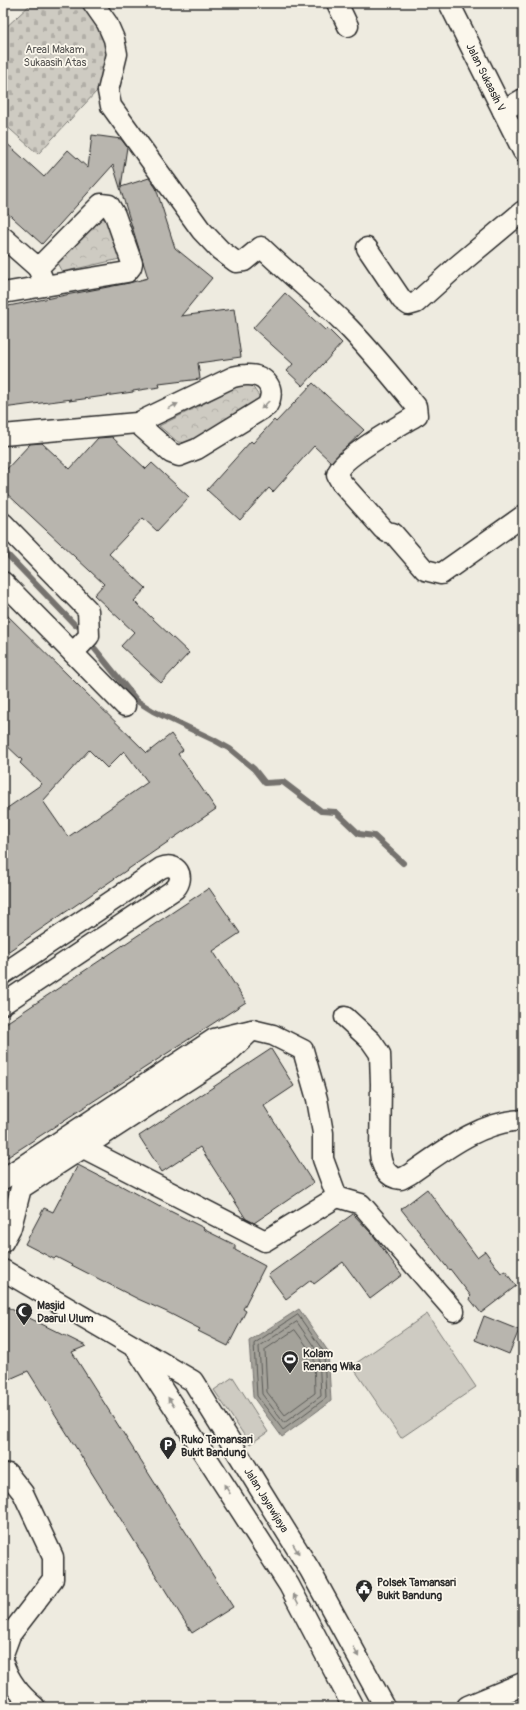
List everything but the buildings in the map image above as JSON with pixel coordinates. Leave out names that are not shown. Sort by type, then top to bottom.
[{"type":"highway","points":[[468,1707],[523,1684]]},
{"type":"street","points":[[93,3],[107,23],[114,39],[117,54],[108,91],[111,106],[201,230],[220,250],[236,262],[244,261],[261,247],[313,293],[345,324],[375,356],[416,406],[417,415],[351,457],[340,467],[337,475],[341,482],[383,529],[387,532],[393,533],[401,541],[425,570],[441,574],[523,516]]},
{"type":"street","points":[[337,3],[348,26]]},
{"type":"street","name":"Jalan Sukaasih V","points":[[449,3],[523,151]]},
{"type":"street","points":[[504,111],[523,99]]},
{"type":"street","points":[[3,293],[42,276],[127,272],[131,268],[132,263],[115,215],[109,205],[101,204],[42,276]]},
{"type":"street","points":[[366,248],[402,300],[409,305],[416,303],[456,267],[523,211]]},
{"type":"street","points":[[3,237],[42,276]]},
{"type":"street","points":[[3,435],[137,423],[233,377],[246,374],[256,376],[264,380],[271,388],[272,398],[267,406],[197,449],[179,456],[171,453],[137,423]]},
{"type":"street","points":[[3,523],[88,610],[89,636],[73,653]]},
{"type":"street","points":[[3,582],[125,706]]},
{"type":"street","points":[[3,974],[161,868],[172,866],[177,869],[180,874],[179,885],[175,889],[3,1004]]},
{"type":"street","points":[[344,1017],[371,1041],[380,1054],[380,1153],[384,1169],[392,1177],[401,1179],[406,1177],[466,1136],[506,1121],[523,1120]]},
{"type":"street","points":[[3,1242],[11,1227],[22,1188],[226,1055],[252,1030]]},
{"type":"street","points":[[3,1179],[214,1039],[252,1030],[273,1035],[303,1050],[317,1099],[323,1133],[323,1159],[337,1197]]},
{"type":"street","points":[[65,1138],[266,1241],[337,1197],[360,1204],[454,1311]]},
{"type":"street","name":"Jalan Jayawijaya","points":[[3,1270],[134,1345],[193,1381],[337,1618],[385,1707]]},
{"type":"street","name":"Jalan Jayawijaya","points":[[134,1345],[289,1585],[353,1707]]},
{"type":"street","points":[[192,1435],[217,1420]]},
{"type":"street","points":[[3,1654],[10,1635],[53,1579],[54,1557],[23,1493],[8,1474]]},
{"type":"street","points":[[3,1663],[7,1674],[17,1689],[35,1707]]},
{"type":"green space","name":"Areal Makam Sukaasih Atas","points":[[32,3],[87,3],[102,27],[110,58],[97,91],[38,154],[3,123],[3,30]]},
{"type":"green space","points":[[99,215],[112,225],[120,259],[62,272],[57,263]]},
{"type":"green space","points":[[243,384],[252,386],[259,396],[257,405],[187,443],[178,442],[159,426]]},
{"type":"green space","points":[[427,1314],[476,1387],[401,1438],[352,1366]]},
{"type":"green space","points":[[233,1377],[268,1432],[250,1444],[214,1390]]},
{"type":"water","name":"Kolam Renang Wika","points":[[299,1309],[328,1351],[331,1401],[282,1437],[253,1397],[249,1341]]},
{"type":"waterway","points":[[3,550],[75,625]]},
{"type":"waterway","points":[[95,649],[137,701],[153,711],[230,749],[254,769],[265,783],[283,782],[321,811],[336,812],[359,834],[374,836],[403,863]]},
{"type":"place","name":"Masjid Daarul Ulum","points":[[24,1326]]},
{"type":"place","name":"Kolam Renang Wika","points":[[290,1374]]},
{"type":"place","name":"Ruko Tamansari Bukit Bandung","points":[[168,1460]]},
{"type":"place","name":"Polsek Tamansari Bukit Bandung","points":[[364,1603]]}]
